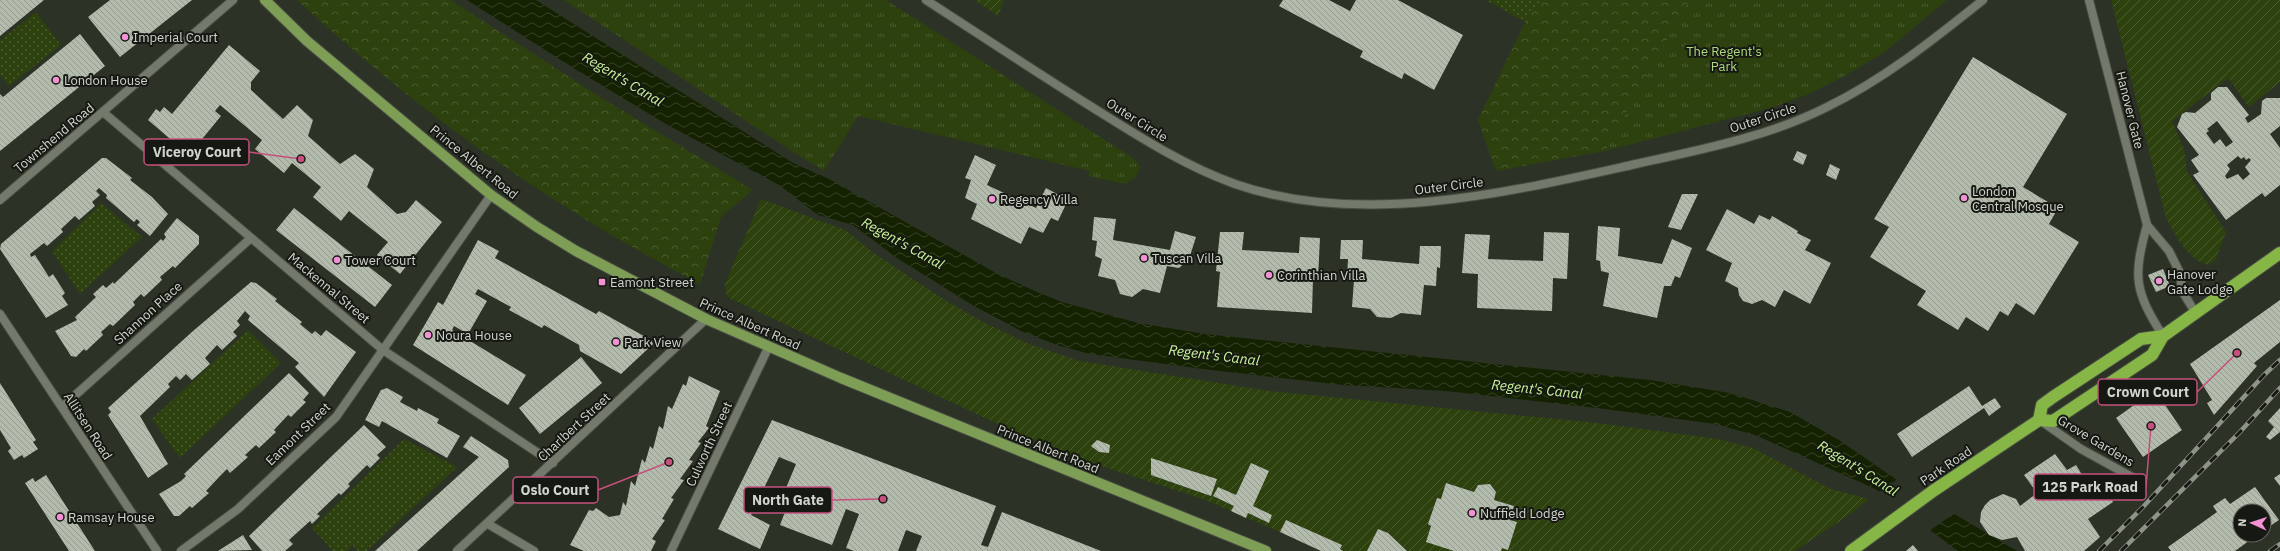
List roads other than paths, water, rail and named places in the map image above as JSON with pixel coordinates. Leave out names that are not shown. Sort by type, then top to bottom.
[{"type":"highway","name":"Park Road","points":[[1851,551],[1933,491],[2039,420],[2053,421],[2152,355],[2163,336],[2280,253]]},
{"type":"highway","name":"Park Road","points":[[2039,420],[2042,405],[2053,397],[2141,339],[2163,336]]},
{"type":"main road","name":"Prince Albert Road","points":[[265,0],[307,40],[491,195],[537,227],[576,251],[706,319],[863,387],[1266,551]]},
{"type":"street","name":"Townshend Road","points":[[0,200],[233,0]]},
{"type":"street","name":"Outer Circle","points":[[926,0],[1148,142],[1202,170],[1237,184],[1286,197],[1336,204],[1390,204],[1475,196],[1602,171],[1723,143],[1778,127],[1823,110],[1853,94],[1930,43],[1983,0]]},
{"type":"street","name":"Hanover Gate","points":[[2089,0],[2147,226],[2169,252],[2180,273],[2182,291],[2195,312]]},
{"type":"street","name":"Mackennal Street","points":[[103,112],[383,350],[553,463]]},
{"type":"street","name":"Eamont Street","points":[[181,551],[238,509],[336,417],[491,195]]},
{"type":"street","name":"Hanover Gate","points":[[2147,226],[2138,259],[2138,283],[2149,313],[2163,336]]},
{"type":"street","name":"Shannon Place","points":[[62,407],[251,238]]},
{"type":"street","name":"Allitsen Road","points":[[0,314],[156,551]]},
{"type":"street","name":"Charlbert Street","points":[[458,551],[706,319]]},
{"type":"street","name":"Culworth Street","points":[[671,551],[769,346]]},
{"type":"street","name":"Grove Gardens","points":[[2039,420],[2081,449],[2141,482]]},
{"type":"street","points":[[488,524],[534,551]]},
{"type":"water","name":"Regent's Canal","points":[[467,0],[536,0],[793,163],[829,179],[996,273],[1062,302],[1138,323],[1205,334],[1650,380],[1730,393],[1790,412],[1839,440],[1897,480],[2017,551],[1958,551],[1875,489],[1755,435],[1715,424],[1605,409],[1446,391],[1343,385],[1203,369],[1090,354],[1060,346],[1023,332],[974,306],[897,258],[853,225],[818,215],[779,185],[666,124],[578,71]]},
{"type":"railway","points":[[2099,551],[2143,507],[2264,375],[2280,360]]},
{"type":"railway","points":[[2121,551],[2239,433],[2280,388]]},
{"type":"railway","points":[[2270,551],[2280,544]]},
{"type":"place","name":"Imperial Court","points":[[125,37]]},
{"type":"place","name":"London House","points":[[56,80]]},
{"type":"place","name":"Viceroy Court","points":[[301,159]]},
{"type":"place","name":"London Central Mosque","points":[[1964,198]]},
{"type":"place","name":"Regency Villa","points":[[992,199]]},
{"type":"place","name":"Tuscan Villa","points":[[1144,258]]},
{"type":"place","name":"Tower Court","points":[[337,260]]},
{"type":"place","name":"Corinthian Villa","points":[[1269,275]]},
{"type":"place","name":"Hanover Gate Lodge","points":[[2159,281]]},
{"type":"place","name":"Eamont Street","points":[[602,282]]},
{"type":"place","name":"Noura House","points":[[428,335]]},
{"type":"place","name":"Park View","points":[[616,342]]},
{"type":"place","name":"Crown Court","points":[[2237,353]]},
{"type":"place","name":"125 Park Road","points":[[2151,426]]},
{"type":"place","name":"Oslo Court","points":[[669,462]]},
{"type":"place","name":"North Gate","points":[[883,499]]},
{"type":"place","name":"Nuffield Lodge","points":[[1472,513]]},
{"type":"place","name":"Ramsay House","points":[[60,517]]},
{"type":"park label","name":"The Regent's Park","points":[[1724,58]]}]
